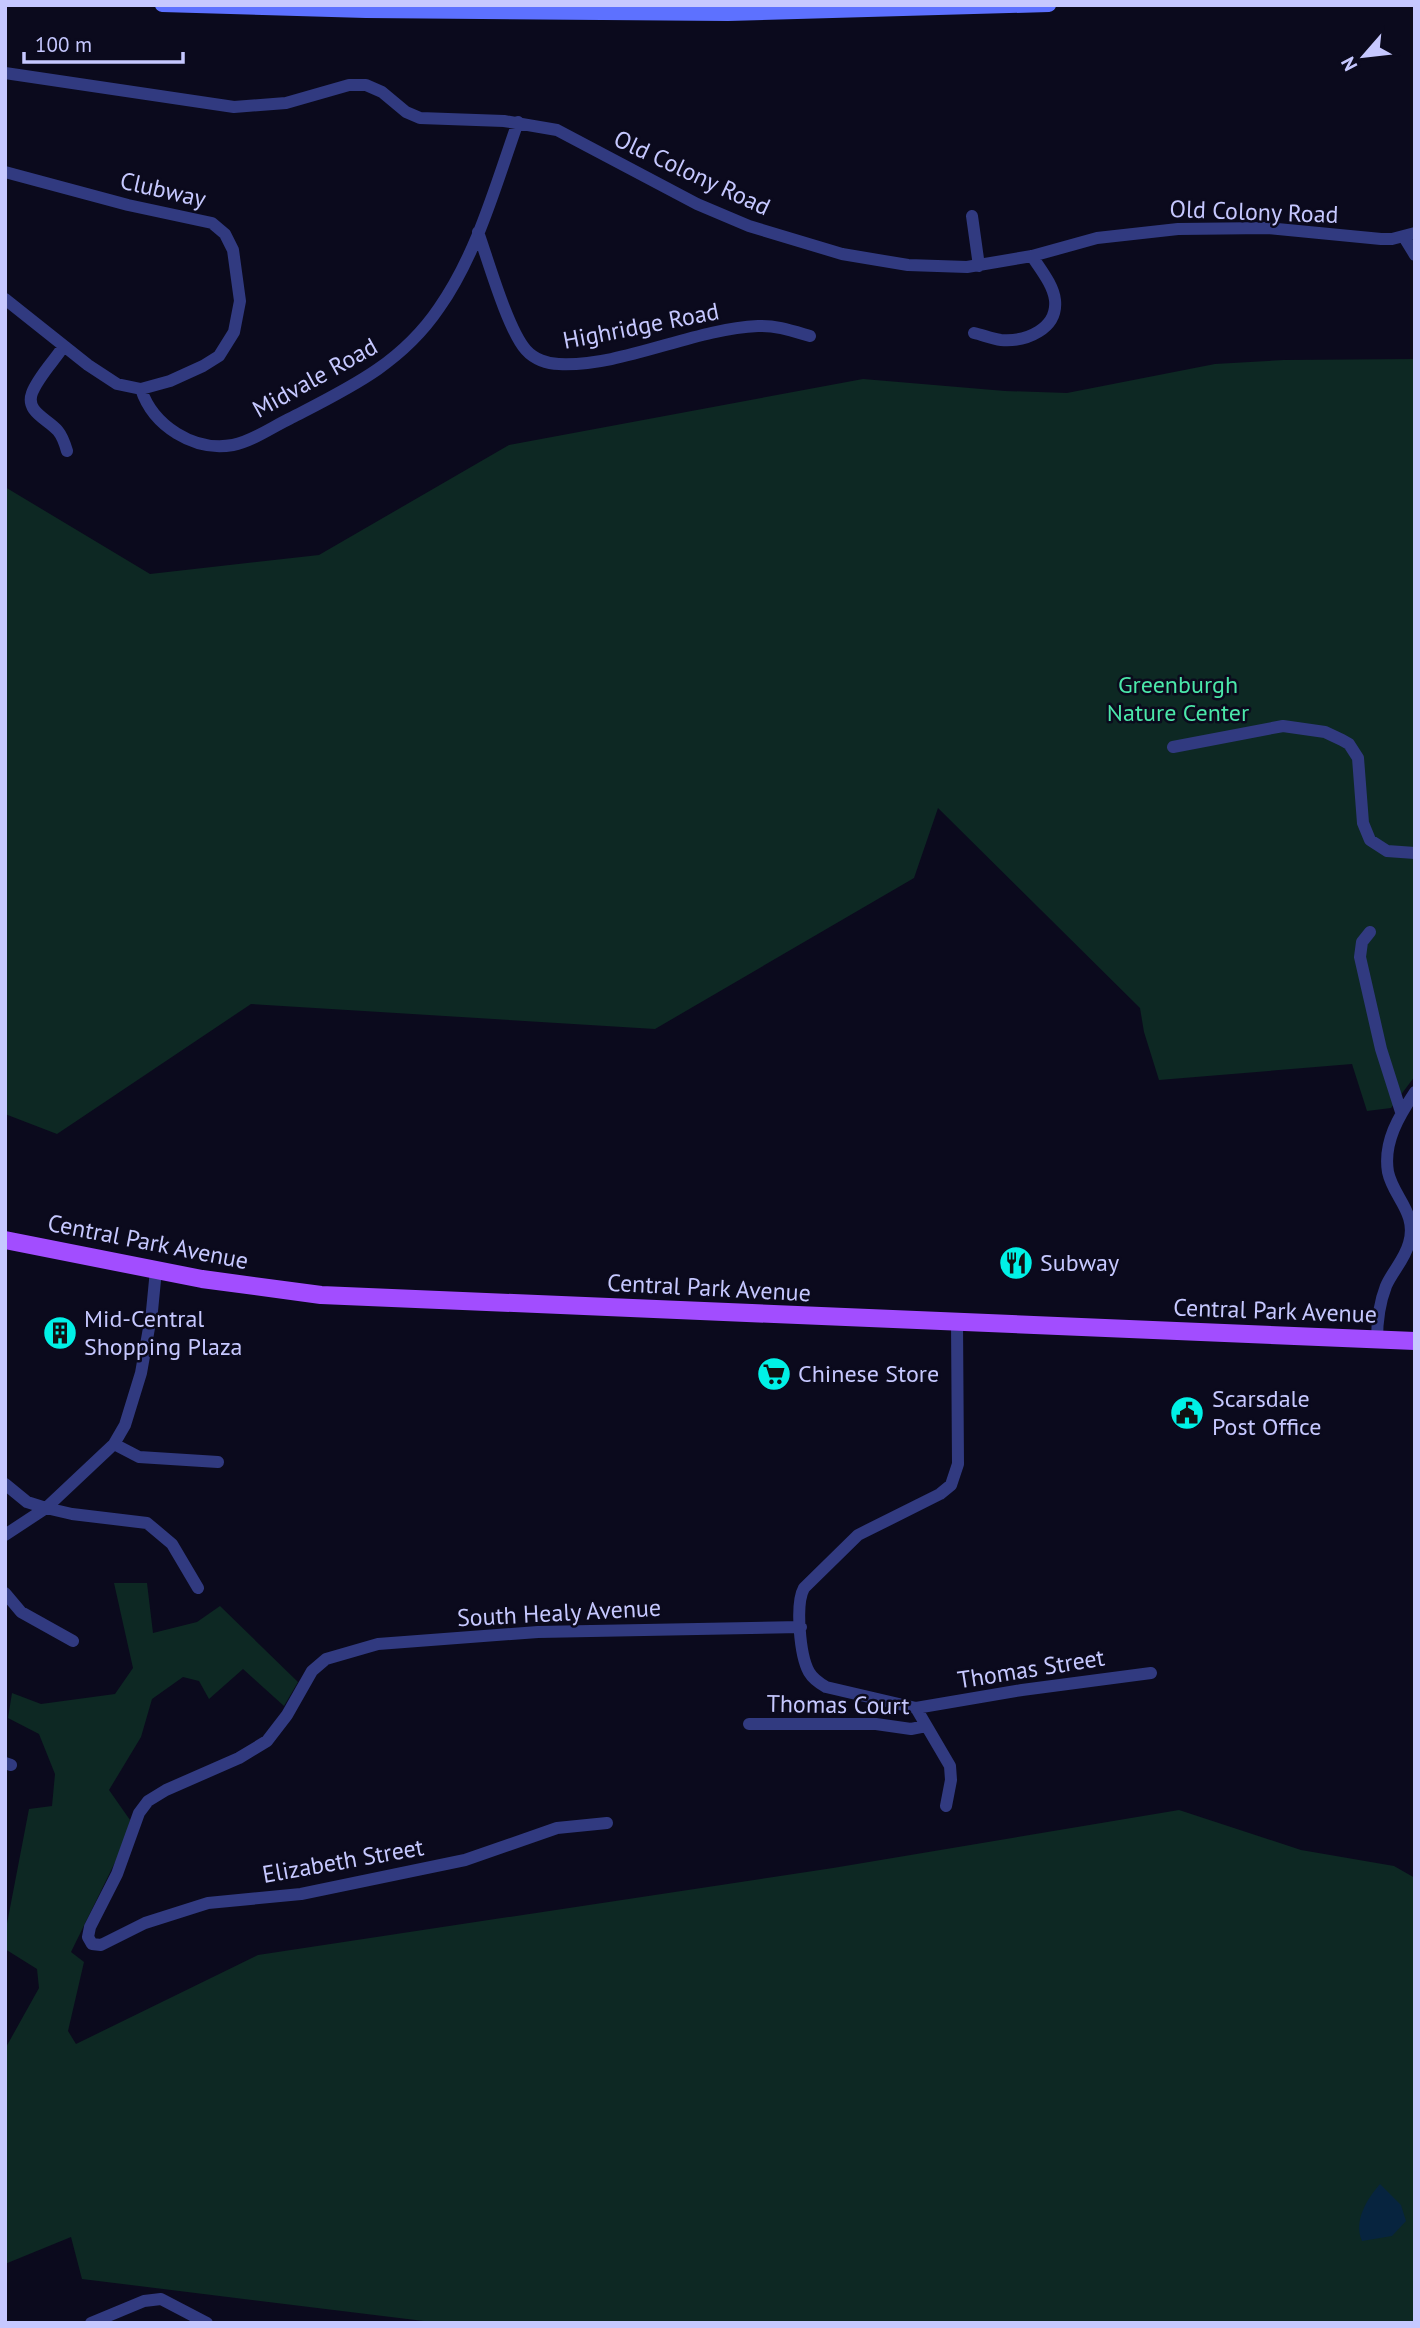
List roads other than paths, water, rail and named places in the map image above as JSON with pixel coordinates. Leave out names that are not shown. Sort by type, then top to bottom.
[{"type":"main road","name":"Central Park Avenue","points":[[5,1240],[261,1289],[331,1296],[1415,1341]]},
{"type":"street","points":[[162,5],[338,11],[728,14],[1049,5]]},
{"type":"street","name":"Old Colony Road","points":[[5,73],[234,107],[286,103],[349,85],[366,85],[382,92],[407,112],[420,118],[518,122],[557,130],[697,204],[776,235],[842,254],[932,267],[979,266],[1032,256],[1097,238],[1178,229],[1268,228],[1371,239],[1392,239],[1409,235]]},
{"type":"street","name":"Midvale Road","points":[[141,389],[151,410],[174,432],[190,442],[223,446],[248,440],[357,384],[398,355],[447,296],[478,232],[518,122]]},
{"type":"street","name":"Clubway","points":[[5,172],[128,205],[203,220],[219,228],[230,241],[240,300],[237,323],[229,340],[211,361],[170,380],[141,389]]},
{"type":"street","points":[[972,216],[979,266]]},
{"type":"street","name":"Highridge Road","points":[[478,232],[517,337],[528,353],[549,363],[595,361],[756,326],[780,327],[810,336]]},
{"type":"street","points":[[1409,235],[1415,255]]},
{"type":"street","points":[[974,333],[1003,340],[1037,333],[1048,325],[1055,312],[1055,298],[1032,256]]},
{"type":"street","points":[[5,299],[63,347],[117,384],[141,389]]},
{"type":"street","points":[[63,347],[34,388],[31,398],[35,412],[56,429],[66,451]]},
{"type":"street","points":[[1173,747],[1283,726],[1325,732],[1349,744],[1358,758],[1363,823],[1370,840],[1387,851],[1415,853]]},
{"type":"street","points":[[1370,932],[1362,942],[1360,957],[1381,1049],[1401,1112]]},
{"type":"street","points":[[1377,1339],[1377,1313],[1386,1286],[1409,1245],[1412,1227],[1403,1201],[1388,1174],[1388,1144],[1401,1112],[1415,1092]]},
{"type":"street","points":[[5,1535],[46,1508],[114,1444],[125,1425],[141,1373],[156,1270]]},
{"type":"street","points":[[800,1627],[804,1588],[852,1540],[871,1527],[940,1494],[951,1485],[958,1455],[957,1323]]},
{"type":"street","points":[[114,1444],[139,1457],[218,1462]]},
{"type":"street","points":[[5,1484],[27,1502],[46,1508],[72,1514],[147,1523],[172,1544],[198,1588]]},
{"type":"street","points":[[5,1593],[21,1612],[73,1641]]},
{"type":"street","name":"Thomas Street","points":[[800,1627],[806,1663],[811,1675],[820,1684],[916,1708],[1022,1690],[1151,1673]]},
{"type":"street","name":"South Healy Avenue","points":[[89,1942],[90,1927],[117,1874],[139,1813],[148,1801],[166,1790],[239,1758],[267,1741],[281,1724],[312,1671],[326,1659],[388,1643],[538,1632],[800,1627]]},
{"type":"street","points":[[916,1708],[950,1766],[951,1780],[946,1806]]},
{"type":"street","name":"Thomas Court","points":[[749,1724],[887,1724],[911,1729],[926,1727]]},
{"type":"street","name":"Elizabeth Street","points":[[89,1942],[100,1945],[145,1923],[208,1903],[301,1894],[465,1860],[556,1828],[607,1823]]},
{"type":"street","points":[[91,2323],[144,2301],[161,2299],[207,2323]]},
{"type":"water","points":[[1380,2184],[1401,2205],[1406,2221],[1392,2236],[1362,2241],[1360,2218],[1370,2196]]},
{"type":"place","name":"Subway","points":[[1016,1263]]},
{"type":"place","name":"Mid-Central Shopping Plaza","points":[[60,1333]]},
{"type":"place","name":"Chinese Store","points":[[774,1374]]},
{"type":"place","name":"Scarsdale Post Office","points":[[1187,1413]]},
{"type":"park label","name":"Greenburgh Nature Center","points":[[1178,699]]}]
